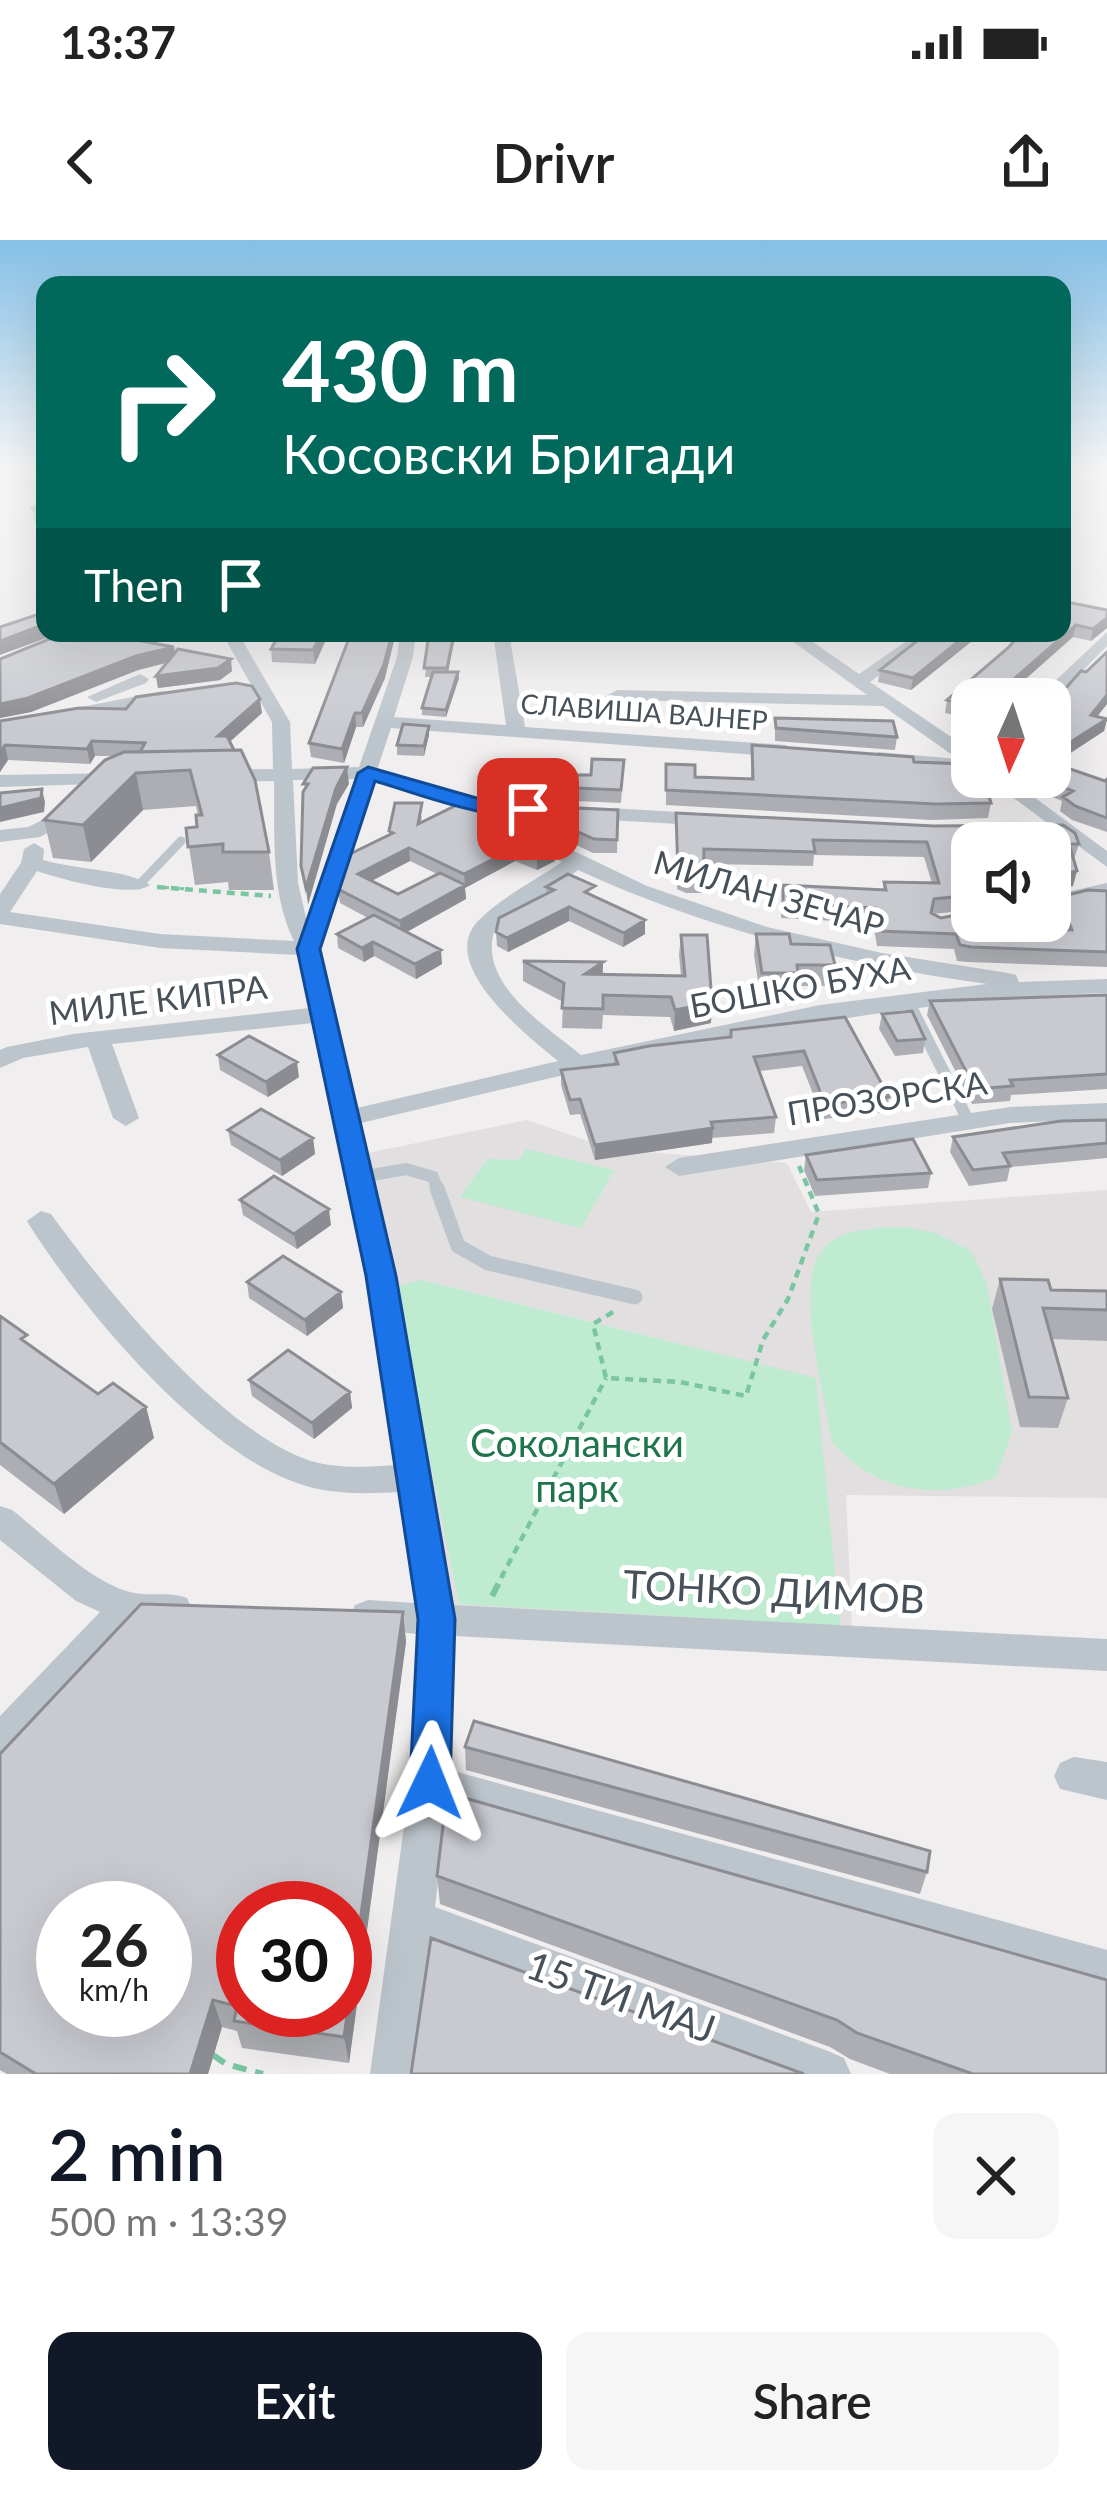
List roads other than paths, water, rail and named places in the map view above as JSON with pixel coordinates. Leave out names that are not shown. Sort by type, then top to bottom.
[{"type":"street","points":[[1066,678],[1107,637]]},
{"type":"street","points":[[236,642],[281,722],[292,912],[308,949],[349,1118],[436,1619],[430,1783],[393,2074]]},
{"type":"street","points":[[308,949],[407,642]]},
{"type":"street","points":[[502,642],[516,730]]},
{"type":"street","points":[[801,642],[951,748]]},
{"type":"street","points":[[857,682],[916,642]]},
{"type":"street","points":[[54,716],[140,679]]},
{"type":"street","points":[[240,687],[262,684]]},
{"type":"street","points":[[0,728],[194,692]]},
{"type":"street","points":[[616,694],[887,701]]},
{"type":"street","name":"СЛАВИША ВАЈНЕР","points":[[383,722],[812,753]]},
{"type":"street","points":[[858,757],[951,762]]},
{"type":"street","points":[[200,776],[368,773],[486,807],[732,821]]},
{"type":"street","points":[[0,782],[130,778]]},
{"type":"street","points":[[0,836],[33,833],[68,815],[107,779]]},
{"type":"street","points":[[1022,798],[1054,822]]},
{"type":"street","name":"МИЛАН ЗЕЧАР","points":[[486,807],[575,863],[700,916],[907,965],[1054,986]]},
{"type":"street","points":[[33,833],[32,863],[0,914],[160,941],[308,949]]},
{"type":"street","points":[[1071,835],[1107,861]]},
{"type":"street","points":[[32,863],[70,875],[140,885]]},
{"type":"street","points":[[575,863],[485,926],[479,939],[489,986],[580,1066]]},
{"type":"street","points":[[907,965],[914,1000]]},
{"type":"street","name":"БОШКО БУХА","points":[[349,1118],[718,1032],[914,1000],[1054,986],[1107,986]]},
{"type":"street","name":"МИЛЕ КИПРА","points":[[0,1060],[16,1052],[97,1038],[325,1014]]},
{"type":"street","points":[[97,1038],[126,1118]]},
{"type":"street","name":"ПРОЗОРСКА","points":[[679,1167],[969,1122],[1107,1111]]},
{"type":"street","points":[[41,1221],[74,1270],[230,1432],[304,1472],[369,1481],[412,1477]]},
{"type":"street","points":[[0,1520],[88,1590],[127,1607],[199,1610]]},
{"type":"street","points":[[0,1743],[127,1607]]},
{"type":"street","name":"ТОНКО ДИМОВ","points":[[341,1616],[1107,1655]]},
{"type":"street","points":[[430,1783],[1107,1972]]},
{"type":"street","name":"15 ТИ МАЈ","points":[[414,1920],[828,2074]]},
{"type":"lane","points":[[140,885],[181,841]]},
{"type":"lane","points":[[1071,897],[1107,889]]},
{"type":"lane","points":[[914,1000],[969,1122]]},
{"type":"lane","points":[[361,1177],[385,1170],[419,1170],[433,1177],[449,1230],[458,1246],[473,1255],[488,1263],[635,1297]]},
{"type":"park label","name":"Соколански парк","points":[[577,1466]]}]
